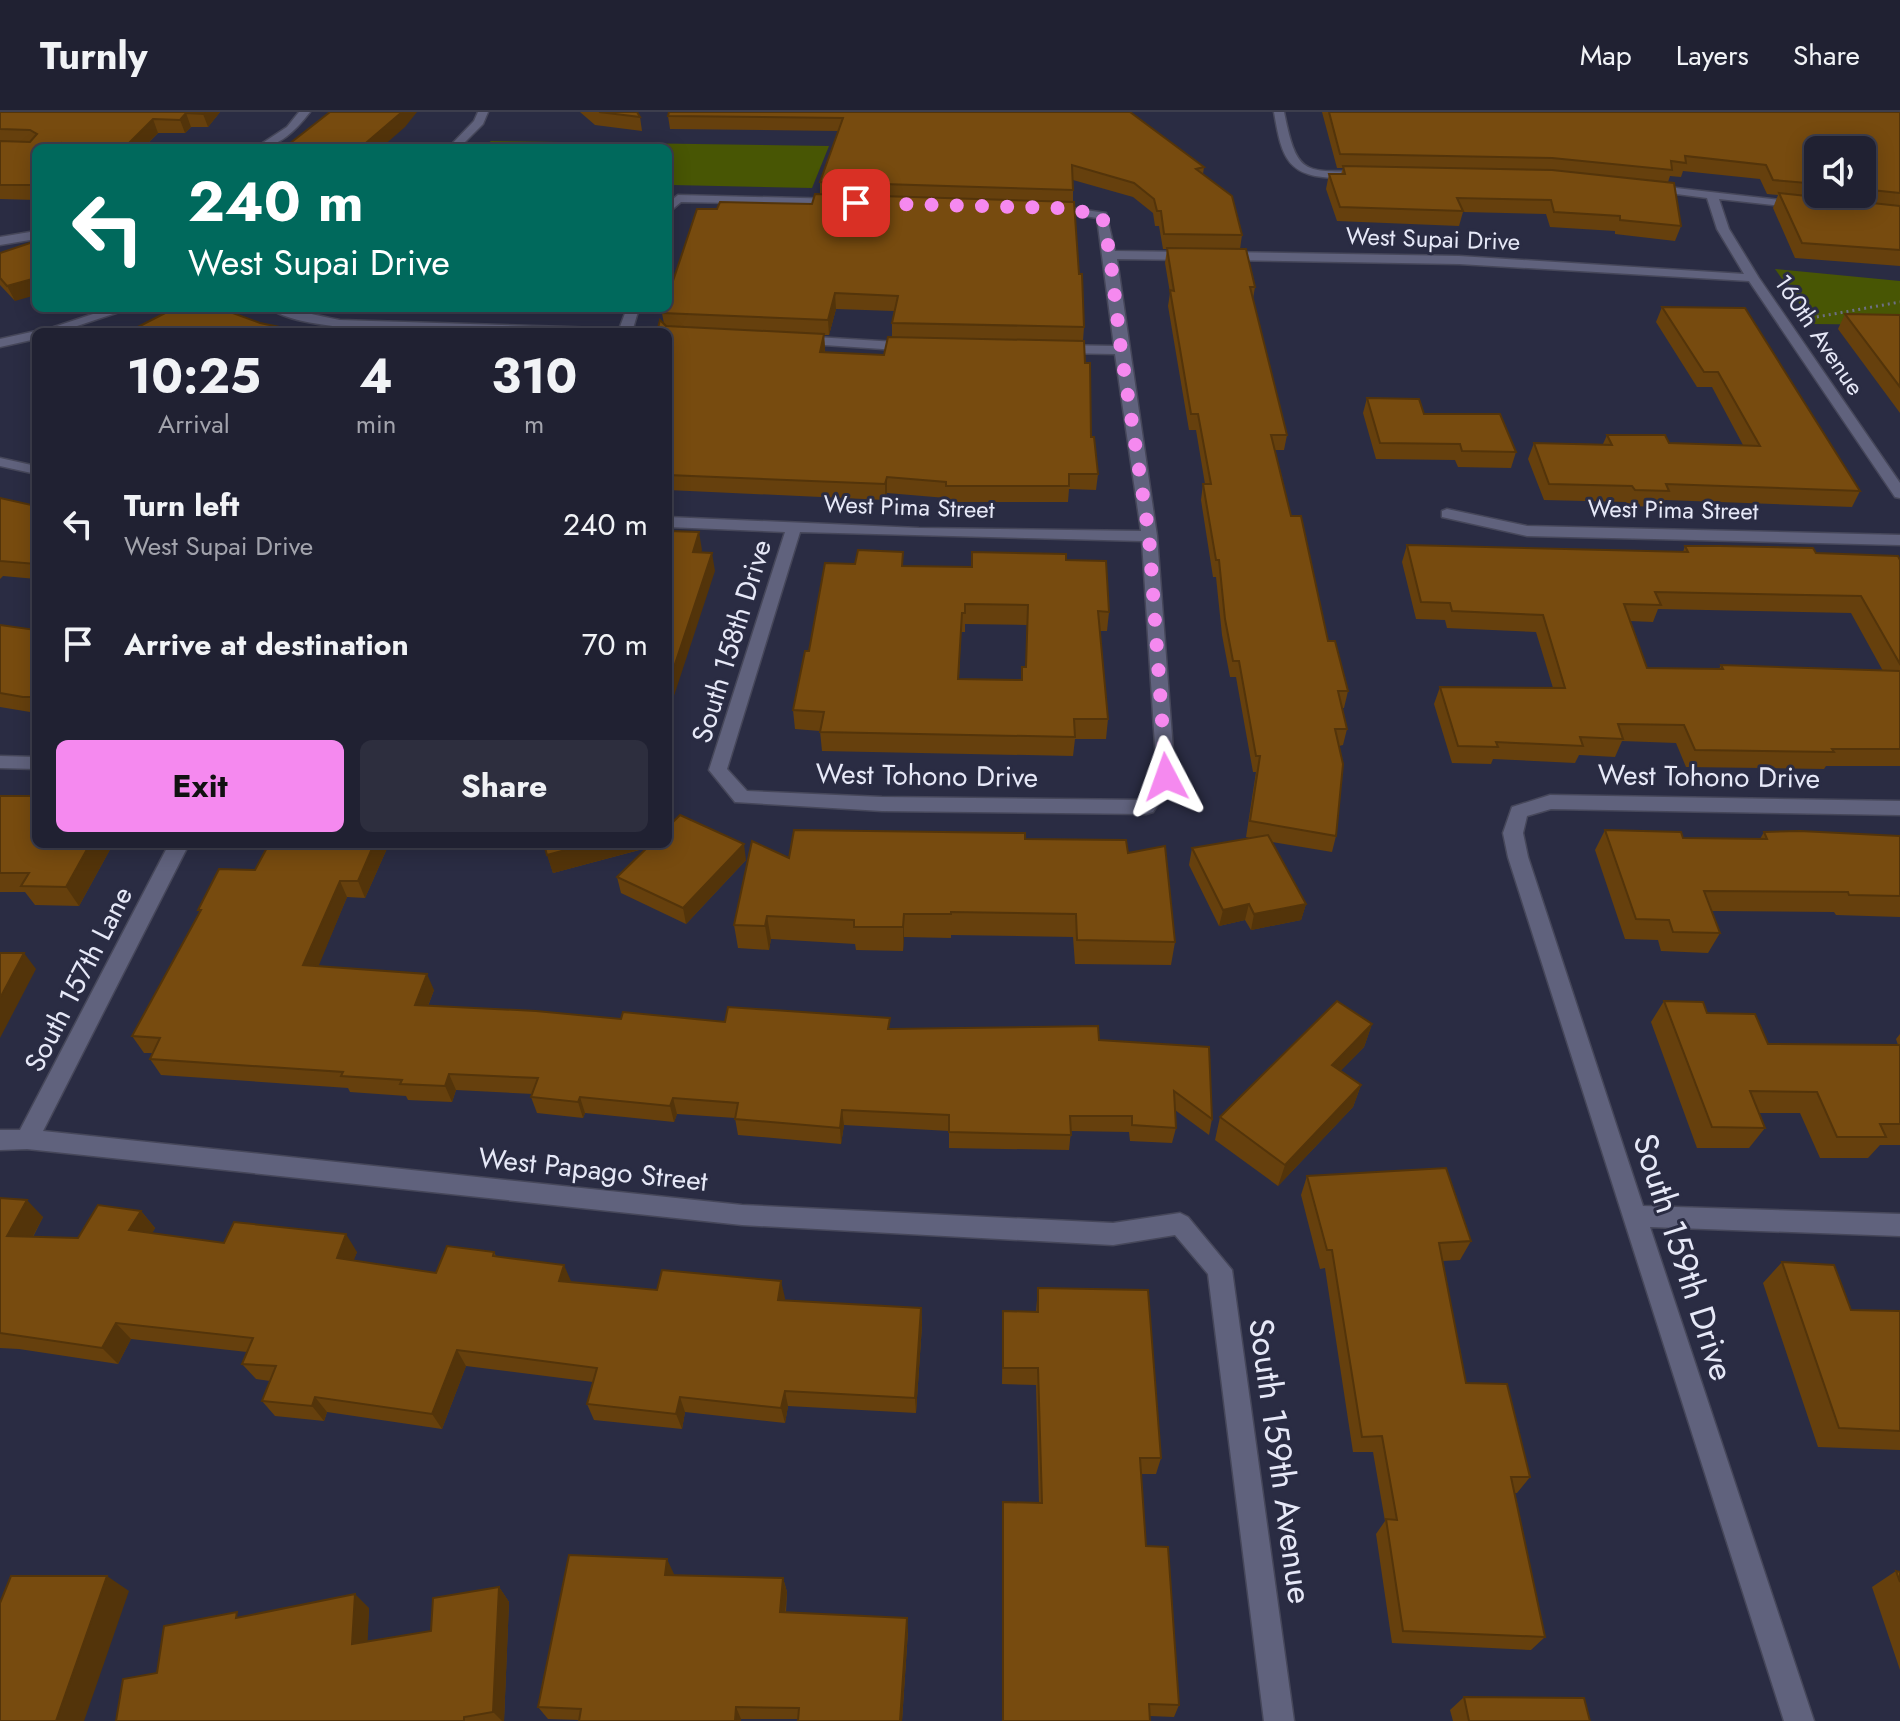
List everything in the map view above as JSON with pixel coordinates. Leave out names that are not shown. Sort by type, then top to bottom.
[{"type":"street","points":[[267,144],[291,129],[305,112]]},
{"type":"street","points":[[457,144],[479,122],[483,112]]},
{"type":"street","points":[[1279,112],[1290,157],[1300,167],[1319,174],[1377,174]]},
{"type":"street","points":[[1637,187],[1804,205]]},
{"type":"street","name":"160th Avenue","points":[[1712,195],[1723,229],[1753,278],[1900,494]]},
{"type":"street","points":[[672,205],[678,198],[852,203]]},
{"type":"street","points":[[1045,207],[1102,215],[1149,536]]},
{"type":"street","points":[[0,241],[32,236]]},
{"type":"street","name":"West Supai Drive","points":[[1110,255],[1459,260],[1753,278]]},
{"type":"street","points":[[58,328],[112,312]]},
{"type":"street","points":[[285,312],[340,324],[391,328]]},
{"type":"street","points":[[0,343],[32,336]]},
{"type":"street","points":[[791,339],[931,347]]},
{"type":"street","points":[[1042,349],[1121,350]]},
{"type":"street","points":[[0,462],[32,469]]},
{"type":"street","name":"West Pima Street","points":[[1447,514],[1527,531],[1900,540]]},
{"type":"street","name":"West Pima Street","points":[[672,522],[919,533],[1149,536]]},
{"type":"street","name":"South 158th Drive","points":[[718,770],[794,527]]},
{"type":"street","name":"West Tohono Drive","points":[[718,770],[742,797],[882,804],[1146,807],[1166,777],[1149,536]]},
{"type":"street","points":[[0,762],[32,763]]},
{"type":"street","name":"West Tohono Drive","points":[[1519,812],[1550,802],[1900,808]]},
{"type":"street","name":"South 159th Drive","points":[[1519,812],[1513,833],[1518,857],[1799,1721]]},
{"type":"street","name":"South 157th Lane","points":[[27,1139],[177,848]]},
{"type":"street","name":"West Papago Street","points":[[0,1140],[27,1139],[742,1215],[1113,1234],[1180,1224]]},
{"type":"street","points":[[1635,1216],[1900,1225]]},
{"type":"street","name":"South 159th Avenue","points":[[1180,1224],[1220,1270],[1279,1721]]},
{"type":"path","points":[[1779,317],[1831,316],[1900,302]]},
{"type":"green space","points":[[491,141],[829,146],[812,188],[672,185],[672,144],[487,144]]},
{"type":"green space","points":[[1775,269],[1900,281],[1900,325],[1814,324]]},
{"type":"building","points":[[0,112],[204,112],[186,113],[180,120],[153,119],[128,144],[32,144],[32,185],[0,185],[0,141],[30,142],[37,134],[30,130],[0,129]]},
{"type":"building","points":[[330,112],[402,112],[365,144],[289,144]]},
{"type":"building","points":[[599,112],[637,112],[640,117]]},
{"type":"building","points":[[669,112],[1130,112],[1204,167],[1196,169],[1232,196],[1242,235],[1164,234],[1161,211],[1157,211],[1154,199],[1134,183],[1072,165],[1073,190],[820,182],[843,118],[668,116]]},
{"type":"building","points":[[1329,112],[1900,112],[1900,193],[1876,190],[1876,136],[1804,136],[1804,183],[1773,180],[1766,165],[1685,156],[1686,163],[1671,161],[1672,170],[1552,158],[1340,154]]},
{"type":"building","points":[[1343,166],[1552,170],[1674,183],[1681,226],[1620,220],[1620,216],[1554,212],[1551,200],[1457,198],[1463,211],[1340,207],[1329,174],[1345,174]]},
{"type":"building","points":[[1779,193],[1804,196],[1804,208],[1876,208],[1876,203],[1900,206],[1900,250],[1802,243]]},
{"type":"building","points":[[815,194],[1074,202],[1084,327],[892,323],[898,296],[835,293],[828,320],[662,313],[672,312],[672,284],[697,209],[717,209],[720,202],[812,204]]},
{"type":"building","points":[[32,242],[32,279],[7,286],[0,278],[0,253]]},
{"type":"building","points":[[1167,248],[1246,249],[1255,287],[1250,287],[1287,435],[1271,435],[1291,516],[1301,516],[1328,641],[1335,641],[1348,691],[1338,691],[1347,729],[1335,729],[1343,764],[1336,836],[1250,821],[1260,756],[1256,756],[1239,661],[1233,661],[1225,619],[1219,560],[1216,560],[1203,484],[1211,484],[1198,414],[1191,414],[1170,290],[1174,291]]},
{"type":"building","points":[[1662,307],[1745,308],[1860,491],[1666,484],[1669,491],[1635,490],[1632,486],[1549,484],[1534,443],[1612,445],[1607,435],[1665,435],[1669,443],[1760,446],[1718,372],[1704,372]]},
{"type":"building","points":[[167,312],[230,312],[284,328],[136,328]]},
{"type":"building","points":[[1845,314],[1900,315],[1900,387]]},
{"type":"building","points":[[660,320],[666,326],[824,334],[820,352],[884,355],[888,337],[1084,341],[1085,363],[1090,363],[1091,437],[1094,437],[1098,474],[1069,474],[1069,486],[946,486],[946,482],[887,477],[885,484],[672,475],[672,328],[658,328]]},
{"type":"building","points":[[1367,398],[1419,399],[1424,414],[1500,414],[1516,452],[1462,451],[1460,444],[1380,443]]},
{"type":"building","points":[[0,498],[32,505],[32,564],[0,561]]},
{"type":"building","points":[[672,531],[699,532],[693,552],[712,553],[672,673]]},
{"type":"building","points":[[1407,545],[1688,552],[1685,546],[1813,548],[1816,553],[1898,556],[1900,664],[1861,596],[1655,592],[1661,605],[1624,604],[1647,668],[1723,669],[1721,665],[1900,671],[1900,749],[1832,749],[1834,752],[1695,750],[1684,725],[1618,724],[1623,739],[1580,737],[1583,746],[1496,742],[1498,747],[1458,746],[1440,687],[1565,688],[1543,615],[1452,611],[1450,603],[1421,602]]},
{"type":"building","points":[[858,550],[903,552],[902,566],[972,567],[972,552],[1066,554],[1066,560],[1106,561],[1109,612],[1098,611],[1108,719],[1074,719],[1075,737],[820,732],[824,712],[793,710],[805,651],[809,651],[825,563],[855,564]],"holes":[[[965,604],[1028,605],[1026,667],[1022,667],[1022,680],[958,679]]]},
{"type":"building","points":[[0,625],[32,629],[32,697],[0,693]]},
{"type":"building","points":[[0,796],[32,796],[32,848],[88,848],[66,887],[21,886],[29,873],[0,873]]},
{"type":"building","points":[[680,815],[744,844],[683,908],[617,877],[647,848],[672,848],[672,823]]},
{"type":"building","points":[[794,830],[1025,833],[1025,839],[1126,840],[1128,853],[1165,846],[1175,942],[1077,940],[1076,914],[904,914],[903,927],[854,927],[854,920],[767,916],[765,926],[734,925],[752,841],[789,858]]},
{"type":"building","points":[[1605,830],[1681,832],[1683,838],[1767,839],[1764,832],[1800,831],[1900,836],[1900,896],[1849,895],[1848,892],[1704,891],[1720,933],[1673,932],[1669,920],[1636,919]]},
{"type":"building","points":[[1268,835],[1306,904],[1254,914],[1249,904],[1223,910],[1192,848]]},
{"type":"building","points":[[267,848],[372,848],[358,881],[340,881],[303,965],[427,974],[415,1005],[621,1019],[623,1012],[725,1022],[728,1007],[890,1018],[888,1029],[1098,1026],[1099,1040],[1209,1047],[1212,1119],[1174,1091],[1176,1128],[1132,1125],[1132,1116],[1070,1116],[1071,1135],[949,1132],[949,1115],[842,1110],[840,1128],[735,1119],[738,1103],[673,1098],[670,1106],[580,1097],[578,1102],[531,1097],[538,1078],[449,1074],[445,1086],[400,1084],[402,1080],[341,1076],[343,1072],[150,1059],[160,1038],[132,1036],[201,910],[198,910],[219,869],[255,870]]},
{"type":"building","points":[[545,848],[573,848],[547,855]]},
{"type":"building","points":[[0,953],[24,953],[0,998]]},
{"type":"building","points":[[1337,1001],[1372,1024],[1332,1065],[1361,1085],[1285,1165],[1220,1117]]},
{"type":"building","points":[[1664,1001],[1703,1002],[1707,1013],[1755,1014],[1768,1044],[1900,1045],[1900,1124],[1880,1124],[1886,1137],[1837,1137],[1817,1092],[1750,1091],[1765,1128],[1712,1127]]},
{"type":"building","points":[[1446,1168],[1471,1241],[1439,1243],[1466,1383],[1507,1384],[1530,1477],[1511,1477],[1545,1637],[1403,1631],[1386,1519],[1397,1520],[1382,1436],[1362,1437],[1332,1250],[1327,1250],[1307,1176]]},
{"type":"building","points":[[0,1198],[27,1200],[7,1236],[78,1238],[98,1205],[141,1211],[129,1230],[224,1243],[234,1222],[346,1234],[337,1258],[436,1273],[447,1246],[494,1252],[493,1256],[564,1265],[559,1281],[657,1290],[662,1270],[781,1281],[778,1300],[921,1308],[915,1398],[785,1391],[781,1408],[680,1397],[676,1414],[587,1404],[597,1368],[457,1350],[432,1414],[315,1397],[312,1406],[262,1401],[276,1366],[242,1364],[253,1338],[116,1323],[102,1348],[0,1333]]},
{"type":"building","points":[[1782,1262],[1834,1265],[1851,1310],[1900,1311],[1900,1431],[1839,1428]]},
{"type":"building","points":[[1038,1288],[1148,1290],[1161,1458],[1140,1458],[1146,1546],[1168,1547],[1179,1705],[1149,1704],[1150,1721],[1003,1721],[1003,1502],[1042,1503],[1038,1368],[1003,1368],[1003,1311],[1038,1312]]},
{"type":"building","points":[[569,1555],[667,1559],[665,1575],[783,1578],[780,1612],[907,1618],[900,1721],[798,1721],[799,1708],[736,1707],[735,1721],[579,1721],[581,1709],[538,1707]]},
{"type":"building","points":[[11,1576],[107,1576],[56,1721],[0,1721],[0,1603]]},
{"type":"building","points":[[499,1587],[493,1712],[464,1717],[464,1721],[116,1721],[123,1679],[157,1673],[164,1626],[237,1612],[236,1618],[355,1594],[352,1644],[431,1631],[433,1598]]},
{"type":"building","points":[[1464,1697],[1584,1698],[1590,1721],[1469,1721]]},
{"type":"route","points":[[856,203],[1060,208],[1102,215],[1149,536],[1166,777]]}]
